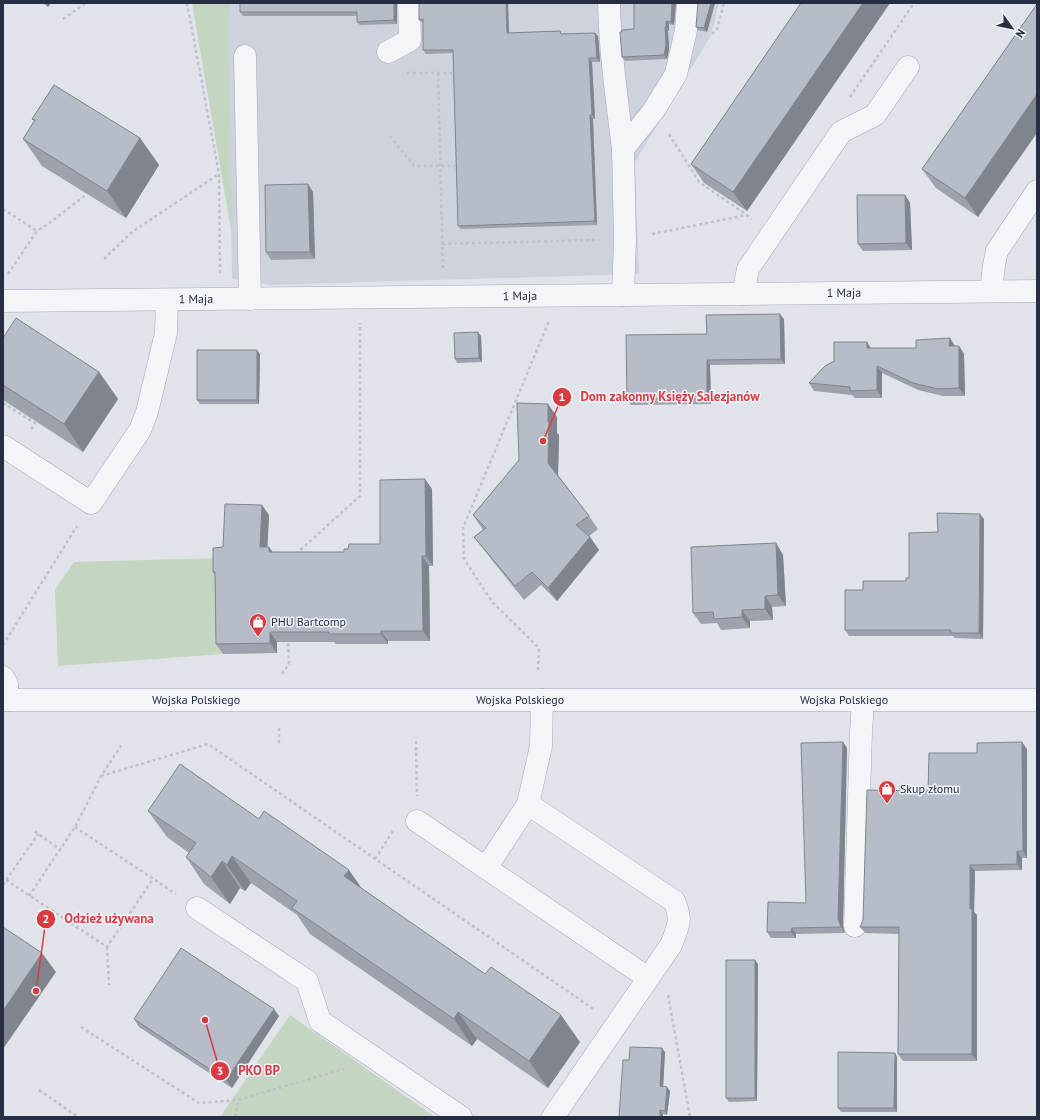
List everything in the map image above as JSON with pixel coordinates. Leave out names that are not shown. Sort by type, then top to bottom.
[{"type":"street","points":[[388,52],[410,40],[409,3]]},
{"type":"street","points":[[609,3],[613,64],[623,148],[625,240],[623,295]]},
{"type":"street","points":[[623,148],[654,110],[676,74],[686,30],[688,3]]},
{"type":"street","points":[[245,56],[250,299]]},
{"type":"street","points":[[743,294],[748,269],[841,132],[875,115],[908,67]]},
{"type":"street","points":[[991,291],[997,250],[1037,191]]},
{"type":"street","name":"1 Maja","points":[[3,302],[1037,290]]},
{"type":"street","points":[[3,446],[91,503],[140,430],[147,412],[166,333],[167,300]]},
{"type":"street","points":[[3,676],[7,684],[5,700]]},
{"type":"street","name":"Wojska Polskiego","points":[[5,700],[1037,700]]},
{"type":"street","points":[[486,868],[528,804],[541,746],[542,700]]},
{"type":"street","points":[[855,926],[863,701]]},
{"type":"street","points":[[528,804],[674,901],[678,912],[679,922],[671,945],[553,1117]]},
{"type":"street","points":[[416,821],[486,868],[653,972]]},
{"type":"street","points":[[197,908],[307,981],[320,1021],[460,1117]]},
{"type":"path","points":[[63,19],[86,3]]},
{"type":"path","points":[[187,3],[219,174],[220,272],[217,276]]},
{"type":"path","points":[[841,132],[837,115],[914,3]]},
{"type":"path","points":[[402,73],[452,73]]},
{"type":"path","points":[[438,73],[444,297]]},
{"type":"path","points":[[625,240],[747,215],[698,182],[654,110]]},
{"type":"path","points":[[390,136],[414,166],[455,166]]},
{"type":"path","points":[[104,260],[132,232],[219,174],[248,160]]},
{"type":"path","points":[[3,302],[4,280],[37,231],[86,194]]},
{"type":"path","points":[[3,209],[37,231]]},
{"type":"path","points":[[442,244],[598,240]]},
{"type":"path","points":[[538,670],[539,648],[493,603],[464,559],[463,528],[549,321],[555,296]]},
{"type":"path","points":[[293,557],[360,496],[359,298]]},
{"type":"path","points":[[3,645],[91,503]]},
{"type":"path","points":[[288,632],[289,664]]},
{"type":"path","points":[[29,896],[75,827],[101,776],[122,744]]},
{"type":"path","points":[[101,776],[208,744],[617,1025]]},
{"type":"path","points":[[75,827],[166,888]]},
{"type":"path","points":[[35,830],[38,834],[60,849]]},
{"type":"path","points":[[3,885],[38,834]]},
{"type":"path","points":[[109,984],[107,947],[153,879]]},
{"type":"path","points":[[6,880],[107,947]]},
{"type":"path","points":[[653,972],[667,988],[691,1117]]},
{"type":"path","points":[[81,1027],[199,1103],[238,1100],[377,1060]]},
{"type":"path","points":[[39,1090],[78,1117]]},
{"type":"path","points":[[236,1117],[238,1100]]},
{"type":"shaded area","points":[[231,3],[719,3],[711,35],[635,162],[639,274],[270,285],[232,279],[228,20]]},
{"type":"green space","points":[[192,3],[231,3],[228,20],[232,235]]},
{"type":"green space","points":[[220,558],[223,654],[58,666],[55,590],[74,562]]},
{"type":"green space","points":[[290,1015],[435,1117],[220,1117]]},
{"type":"building","points":[[240,3],[394,3],[394,20],[357,22],[357,12],[240,12]]},
{"type":"building","points":[[419,3],[506,3],[507,33],[560,31],[561,34],[595,33],[597,58],[589,58],[595,221],[458,226],[453,50],[423,50],[423,19],[419,20]]},
{"type":"building","points":[[634,3],[672,3],[671,22],[666,21],[665,27],[666,45],[664,55],[622,57],[620,32],[622,32],[622,30],[634,29]]},
{"type":"building","points":[[698,3],[711,3],[704,28],[696,27]]},
{"type":"building","points":[[801,3],[863,3],[733,192],[691,164]]},
{"type":"building","points":[[1037,4],[1037,94],[965,198],[922,169]]},
{"type":"building","points":[[54,85],[140,138],[107,191],[23,139],[35,120],[32,119]]},
{"type":"building","points":[[308,184],[310,252],[266,252],[265,185]]},
{"type":"building","points":[[857,195],[905,195],[906,243],[858,244]]},
{"type":"building","points":[[780,314],[781,359],[707,360],[707,399],[627,399],[626,335],[707,334],[706,315]]},
{"type":"building","points":[[16,318],[99,372],[64,424],[3,385],[3,338]]},
{"type":"building","points":[[478,332],[479,358],[455,359],[454,333]]},
{"type":"building","points":[[950,338],[949,346],[959,346],[959,388],[938,389],[913,383],[877,366],[877,390],[850,391],[850,387],[809,383],[825,366],[834,361],[834,342],[867,342],[867,348],[916,348],[916,340]]},
{"type":"building","points":[[197,350],[257,350],[257,400],[197,400]]},
{"type":"building","points":[[517,403],[548,404],[548,463],[589,516],[576,525],[590,537],[548,588],[532,572],[515,586],[474,537],[486,528],[473,515],[519,460]]},
{"type":"building","points":[[425,479],[426,556],[422,556],[423,631],[381,631],[381,634],[270,632],[270,643],[216,644],[215,572],[213,572],[213,548],[223,547],[225,504],[262,505],[260,547],[269,547],[269,552],[344,552],[344,549],[348,549],[349,544],[380,544],[380,480]]},
{"type":"building","points":[[937,513],[980,514],[979,633],[951,633],[951,630],[845,630],[845,590],[863,590],[863,581],[906,581],[906,578],[909,578],[909,533],[938,532]]},
{"type":"building","points":[[776,543],[778,595],[765,596],[765,609],[742,610],[742,617],[714,619],[713,612],[693,613],[691,547]]},
{"type":"building","points":[[843,742],[838,919],[841,927],[792,928],[791,932],[767,932],[768,902],[806,903],[801,743]]},
{"type":"building","points":[[1022,742],[1023,851],[1017,851],[1017,864],[970,865],[970,909],[972,908],[972,1054],[898,1054],[899,927],[860,927],[863,920],[867,790],[928,791],[929,753],[977,753],[977,743]]},
{"type":"building","points":[[180,764],[259,819],[264,811],[349,870],[344,876],[485,974],[491,967],[561,1015],[529,1061],[458,1012],[454,1019],[292,908],[297,901],[232,856],[227,865],[222,861],[211,877],[186,857],[196,843],[148,811]]},
{"type":"building","points":[[3,927],[42,953],[3,1011]]},
{"type":"building","points":[[181,948],[274,1009],[226,1080],[134,1019]]},
{"type":"building","points":[[726,960],[755,960],[755,1098],[726,1098]]},
{"type":"building","points":[[630,1047],[662,1048],[660,1086],[667,1087],[665,1111],[660,1110],[660,1117],[619,1117],[623,1060],[629,1060]]},
{"type":"building","points":[[838,1052],[895,1053],[894,1108],[838,1108]]},
{"type":"place","name":"Dom zakonny Księży Salezjanów","points":[[543,441]]},
{"type":"place","name":"PHU Bartcomp","points":[[258,637]]},
{"type":"place","name":"Skup złomu","points":[[887,804]]},
{"type":"place","name":"Odzież używana","points":[[36,991]]},
{"type":"place","name":"PKO BP","points":[[205,1020]]}]
